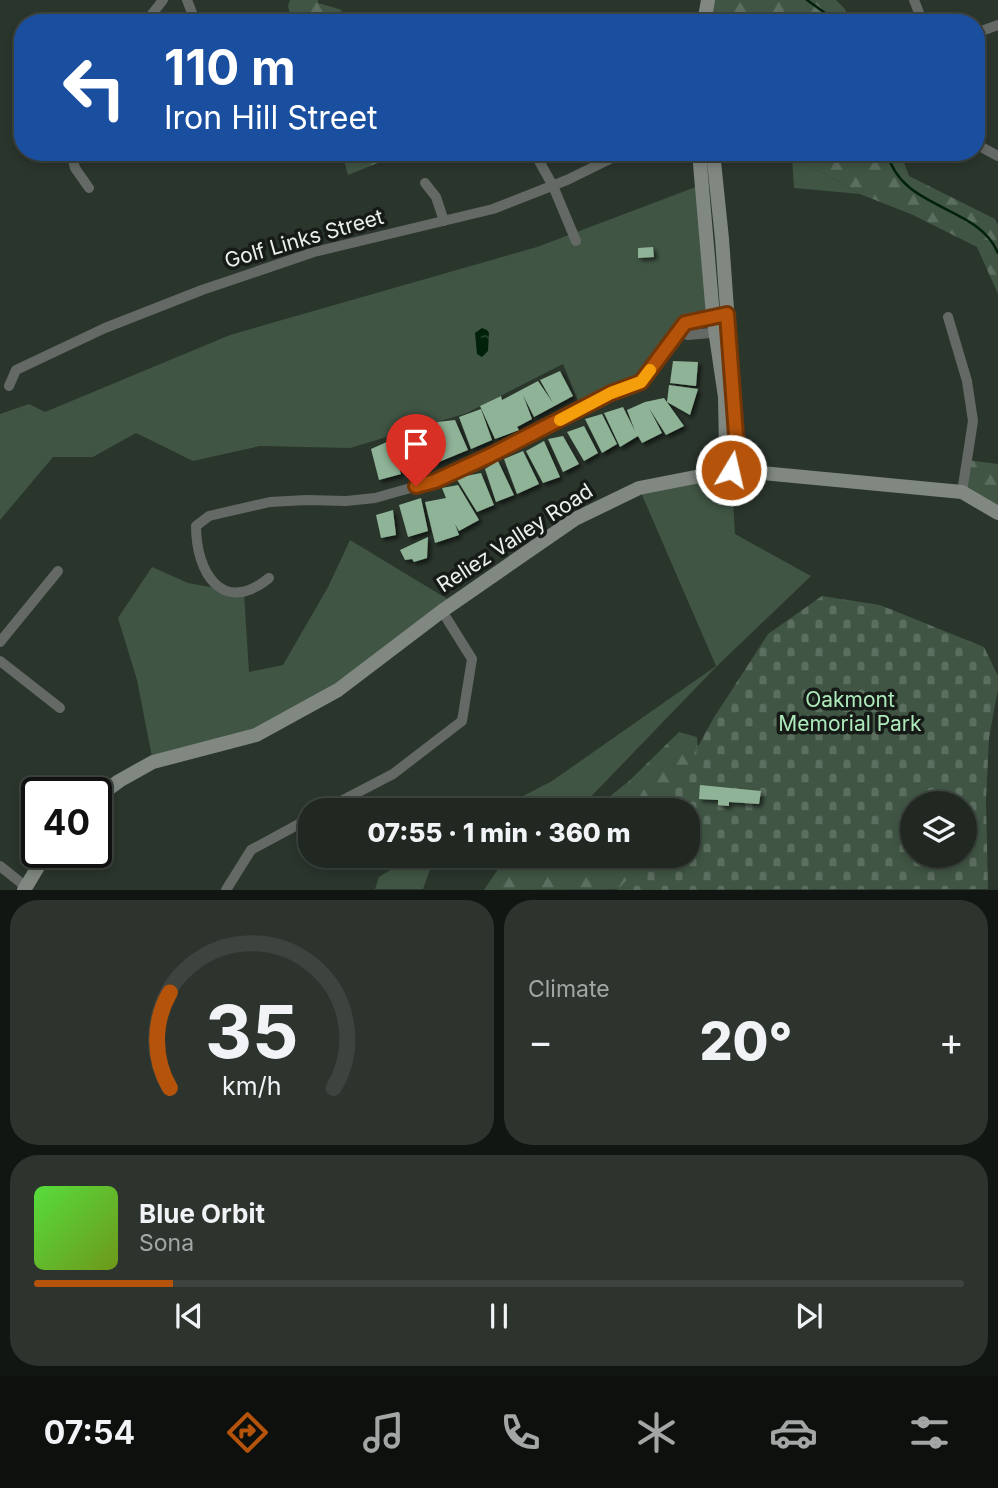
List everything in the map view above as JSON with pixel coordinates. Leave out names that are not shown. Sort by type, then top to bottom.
[{"type":"main road","points":[[700,161],[737,449],[731,470]]},
{"type":"main road","points":[[713,161],[720,315]]},
{"type":"main road","name":"Reliez Valley Road","points":[[112,786],[153,762],[256,734],[338,690],[360,676],[442,611],[575,519],[639,488],[731,470],[962,492],[998,513]]},
{"type":"main road","points":[[24,888],[37,868]]},
{"type":"street","points":[[152,14],[163,0]]},
{"type":"street","points":[[73,161],[75,169],[89,188]]},
{"type":"street","points":[[539,161],[553,186],[576,241]]},
{"type":"street","name":"Golf Links Street","points":[[9,387],[16,370],[105,328],[202,290],[314,252],[493,209],[553,186],[605,161]]},
{"type":"street","points":[[425,183],[436,197],[444,221]]},
{"type":"street","points":[[269,579],[255,590],[244,593],[229,593],[217,588],[203,566],[196,542],[196,526],[209,516],[270,502],[375,498],[435,481],[531,436],[611,393],[641,382],[685,323],[720,315]]},
{"type":"street","points":[[948,317],[967,381],[973,421],[962,492]]},
{"type":"street","points":[[678,332],[688,335],[722,332]]},
{"type":"street","points":[[0,642],[58,571]]},
{"type":"street","points":[[347,798],[393,774],[462,721],[472,659],[442,611]]},
{"type":"street","points":[[0,661],[60,708]]},
{"type":"street","points":[[226,890],[250,850],[298,824]]},
{"type":"street","points":[[0,866],[24,888]]},
{"type":"green space","points":[[290,0],[318,0],[318,3],[342,10],[340,14],[290,14]]},
{"type":"green space","points":[[708,0],[836,0],[847,14],[706,14]]},
{"type":"green space","points":[[344,161],[383,161],[348,175]]},
{"type":"green space","points":[[792,161],[798,161],[860,194],[794,188]]},
{"type":"green space","points":[[798,161],[903,161],[909,176],[995,219],[998,225],[998,294],[977,247],[913,215],[860,194]]},
{"type":"green space","points":[[701,185],[713,315],[684,322],[641,382],[581,409],[563,364],[467,413],[350,448],[260,446],[193,461],[136,433],[93,457],[53,457],[0,520],[0,414],[29,404],[45,412],[230,335],[537,247]]},
{"type":"green space","points":[[967,460],[998,464],[998,513],[962,492]]},
{"type":"green space","points":[[731,470],[735,534],[811,576],[717,666],[590,798],[519,798],[552,781],[716,666],[639,488]]},
{"type":"green space","points":[[350,540],[454,603],[360,676],[256,734],[153,762],[137,680],[118,618],[152,567],[188,583],[244,593],[249,672],[283,665],[328,587]]},
{"type":"green space","name":"Oakmont Memorial Park","points":[[822,596],[880,605],[984,647],[998,676],[989,738],[986,801],[988,889],[617,890],[639,868],[700,868],[700,798],[670,798],[713,719],[768,634]]},
{"type":"green space","points":[[679,732],[697,737],[699,776],[687,798],[608,798]]},
{"type":"green space","points":[[394,868],[431,868],[423,889],[375,889],[379,877]]},
{"type":"green space","points":[[499,868],[676,868],[675,889],[484,890]]},
{"type":"water","points":[[482,328],[489,333],[488,351],[482,357],[477,354],[475,333]]},
{"type":"building","points":[[653,247],[654,257],[638,258],[638,248]]},
{"type":"building","points":[[673,361],[698,362],[696,386],[670,383]]},
{"type":"building","points":[[560,371],[573,396],[534,417],[523,395],[532,419],[517,427],[519,430],[495,439],[480,406],[501,396],[502,400],[538,381],[553,403],[540,380]]},
{"type":"building","points":[[669,385],[698,389],[690,415],[667,402]]},
{"type":"building","points":[[664,398],[684,426],[666,435],[649,408],[662,433],[642,443],[638,436],[620,447],[604,413],[623,407],[635,431],[627,410]]},
{"type":"building","points":[[481,409],[492,440],[471,449],[459,417]]},
{"type":"building","points":[[602,414],[617,444],[602,453],[585,419]]},
{"type":"building","points":[[455,420],[468,450],[434,464],[419,431],[437,425],[445,442],[437,422]]},
{"type":"building","points":[[584,426],[598,453],[584,461],[567,432]]},
{"type":"building","points":[[414,433],[430,466],[405,474],[393,440]]},
{"type":"building","points":[[563,436],[579,464],[563,472],[548,439]]},
{"type":"building","points":[[389,441],[401,474],[379,480],[371,449]]},
{"type":"building","points":[[544,441],[560,477],[543,483],[526,451]]},
{"type":"building","points":[[523,451],[539,484],[517,494],[504,459]]},
{"type":"building","points":[[498,461],[514,495],[496,502],[485,469]]},
{"type":"building","points":[[481,473],[494,505],[477,512],[456,478]]},
{"type":"building","points":[[458,485],[479,520],[459,531],[455,524],[459,535],[435,543],[425,502],[446,498],[442,488]]},
{"type":"building","points":[[421,498],[428,531],[408,537],[399,505]]},
{"type":"building","points":[[393,510],[396,535],[381,538],[376,515]]},
{"type":"building","points":[[428,537],[427,558],[414,562],[412,559],[405,560],[400,550]]},
{"type":"building","points":[[700,785],[761,791],[759,804],[729,802],[729,806],[718,805],[718,800],[699,798]]},
{"type":"waterway","points":[[807,0],[826,14]]},
{"type":"waterway","points":[[891,161],[907,186],[974,225],[988,237],[998,253]]},
{"type":"slow traffic","points":[[560,420],[611,393],[641,382],[650,370]]},
{"type":"route","points":[[416,486],[435,481],[531,436],[611,393],[641,382],[682,325],[727,314],[737,449],[731,470]]}]
